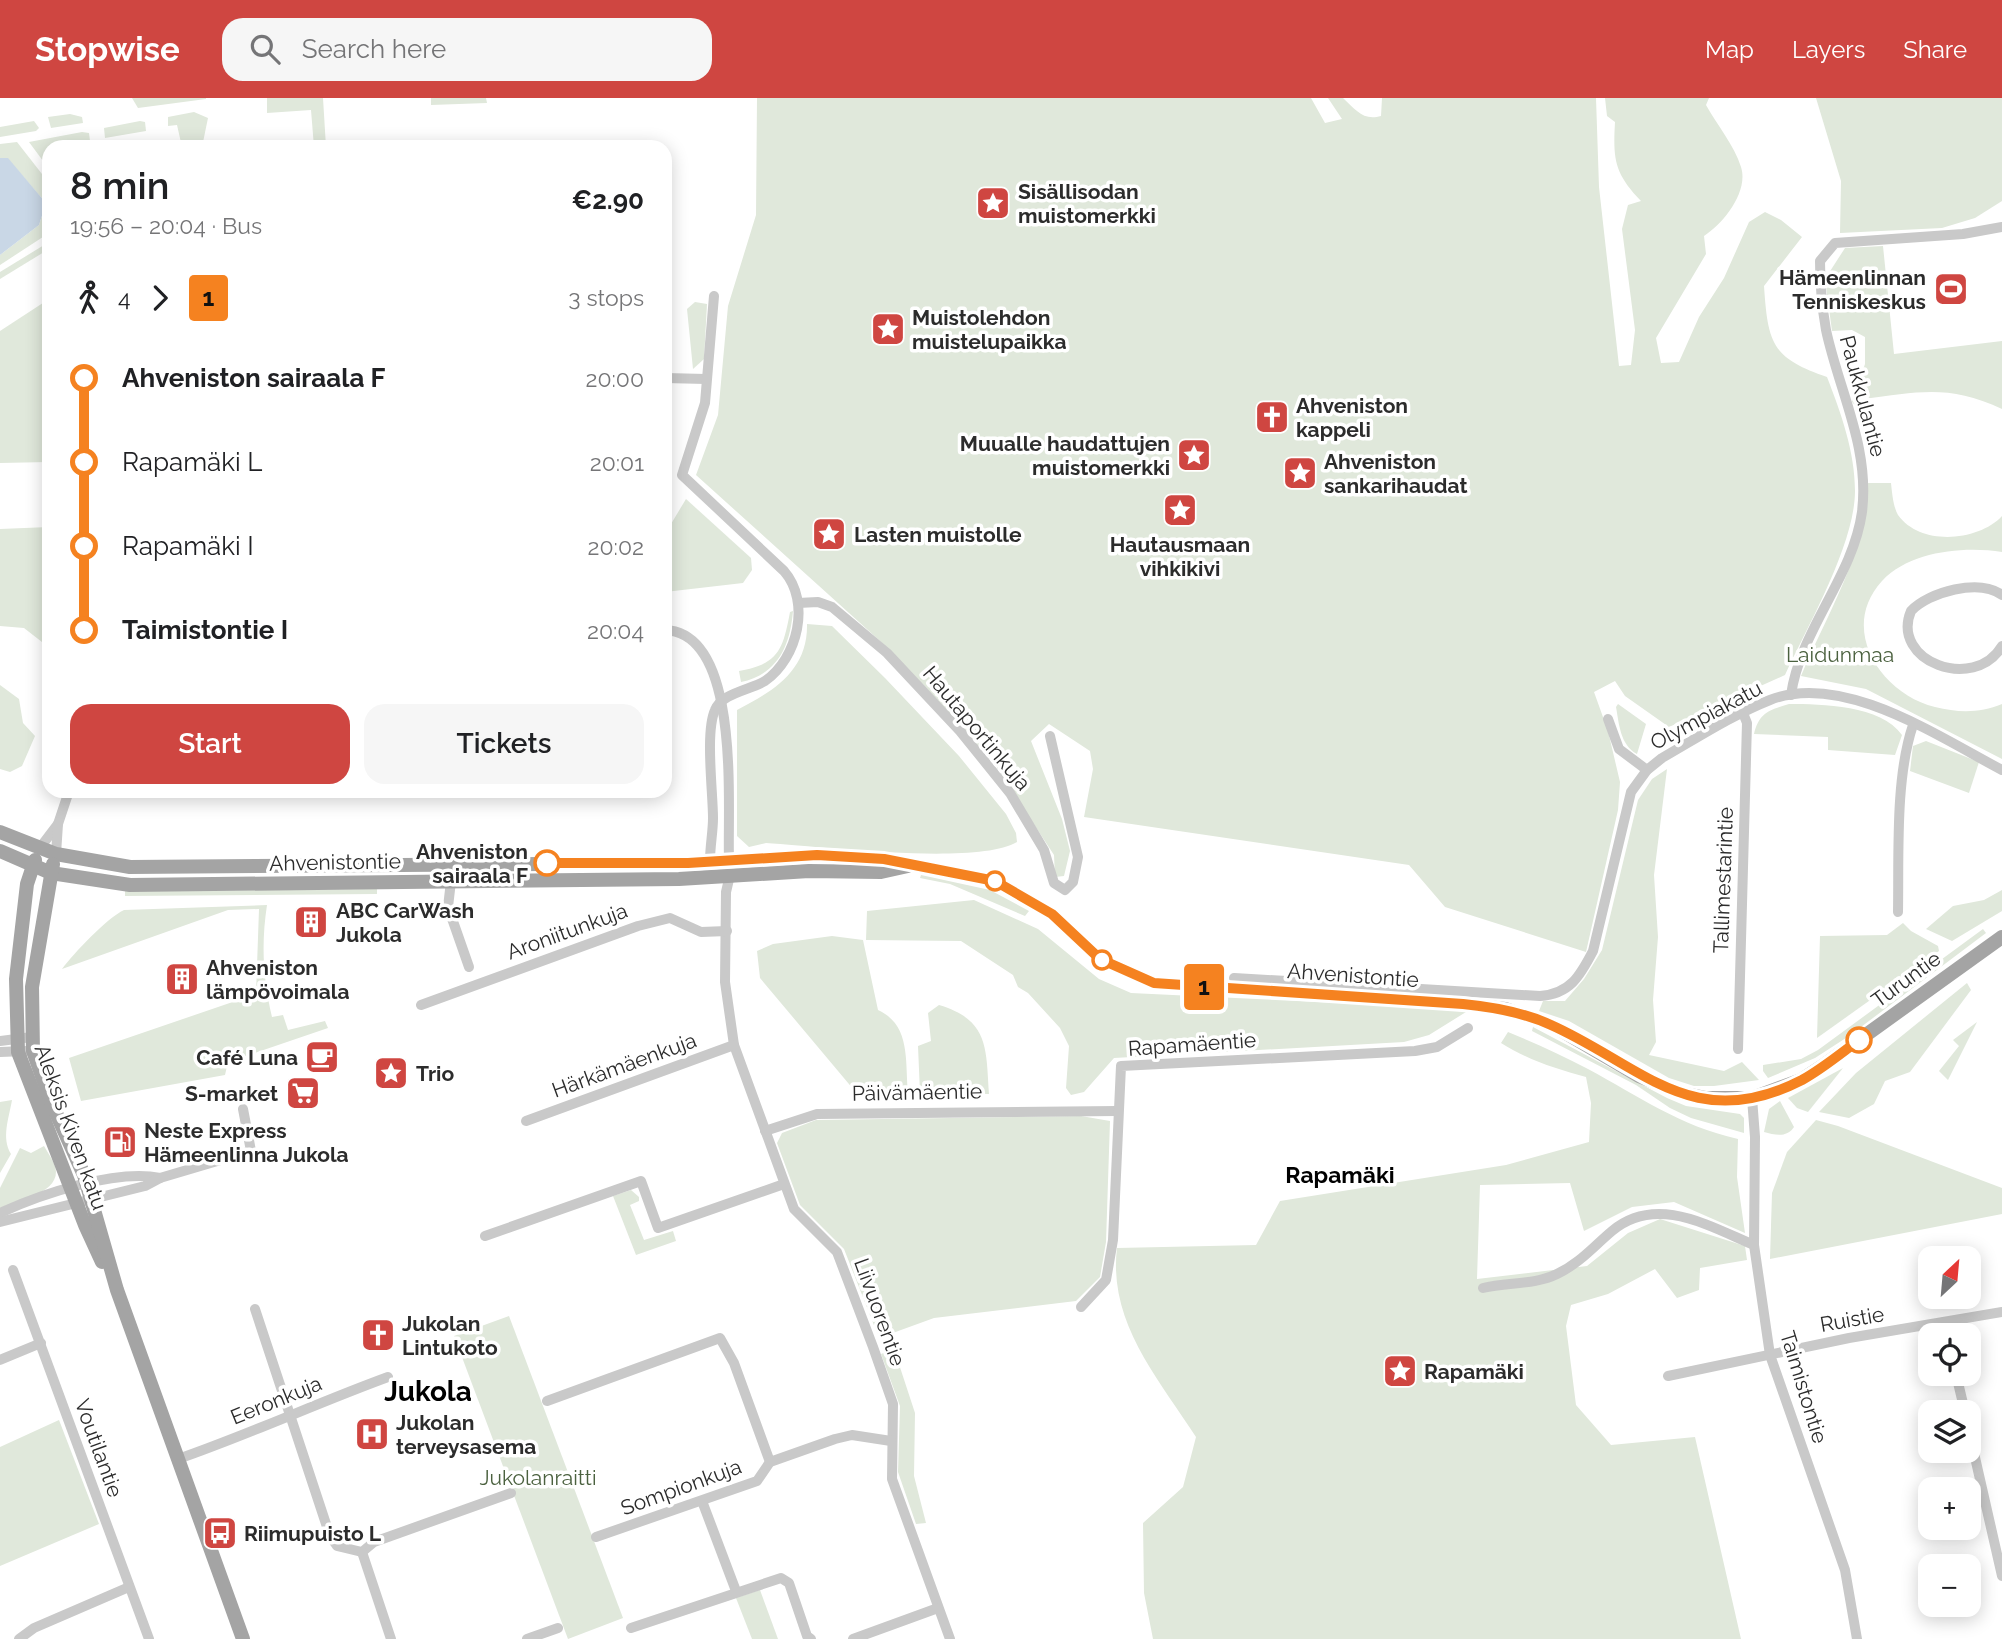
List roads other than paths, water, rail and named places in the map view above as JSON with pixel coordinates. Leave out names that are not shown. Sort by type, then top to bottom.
[{"type":"main road","name":"Ahvenistontie","points":[[0,832],[56,854],[130,866],[710,861],[817,855],[884,859],[956,871],[995,881],[1052,914],[1100,959],[1154,983],[1505,1009],[1552,1025],[1658,1086],[1706,1098],[1752,1098],[1801,1080]]},
{"type":"main road","name":"Aleksis Kiven katu","points":[[39,849],[27,884],[16,979],[25,1044],[74,1196],[117,1290]]},
{"type":"main road","name":"Ahvenistontie","points":[[0,851],[51,873],[130,885],[711,877],[809,871],[881,872],[913,865]]},
{"type":"main road","name":"Aleksis Kiven katu","points":[[56,854],[32,987],[25,1044],[89,1192],[117,1290],[243,1639]]},
{"type":"main road","points":[[729,859],[730,875]]},
{"type":"main road","points":[[710,861],[711,877]]},
{"type":"main road","name":"Turuntie","points":[[1801,1080],[2002,937]]},
{"type":"street","name":"Paukkulantie","points":[[1791,695],[1797,673],[1854,546],[1864,491],[1864,475],[1852,412],[1827,332],[1820,294],[1820,261],[1835,243],[1963,234],[2002,227]]},
{"type":"street","points":[[710,861],[712,723],[715,709],[723,700],[766,680],[784,661],[793,643],[798,603],[794,585],[784,571],[682,475],[700,423],[714,296]]},
{"type":"street","points":[[672,378],[706,379]]},
{"type":"street","points":[[2002,595],[1984,587],[1954,590],[1928,598],[1911,611],[1907,632],[1908,639],[1922,654],[1956,670],[1984,665],[2002,646]]},
{"type":"street","name":"Hautaportinkuja","points":[[798,603],[818,602],[832,607],[887,653],[960,732],[1010,793],[1044,850],[1054,883],[1065,890],[1073,881],[1077,857],[1050,736]]},
{"type":"street","points":[[672,632],[686,636],[701,649],[723,700],[729,859]]},
{"type":"street","name":"Olympiakatu","points":[[1234,978],[1556,995],[1568,988],[1593,951],[1632,792],[1647,770],[1672,752],[1771,700],[1814,692],[1853,697],[2002,770]]},
{"type":"street","name":"Tallimestarintie","points":[[1738,1049],[1747,723],[1743,713]]},
{"type":"street","points":[[1608,719],[1619,749],[1647,770]]},
{"type":"street","points":[[1898,912],[1900,817],[1909,738],[1913,725]]},
{"type":"street","points":[[56,854],[58,824],[67,798]]},
{"type":"street","points":[[39,849],[58,824]]},
{"type":"street","points":[[453,863],[448,907],[469,967]]},
{"type":"street","name":"Liivuorentie","points":[[730,875],[726,892],[726,1005],[734,1045],[797,1215],[840,1257],[893,1404],[892,1479],[950,1639]]},
{"type":"street","points":[[711,877],[726,892]]},
{"type":"street","name":"Aroniitunkuja","points":[[421,1005],[638,926],[670,918],[701,932],[727,931]]},
{"type":"street","name":"Rapamäentie","points":[[1081,1307],[1106,1280],[1113,1240],[1121,1066],[1415,1051],[1446,1043],[1468,1028]]},
{"type":"street","points":[[0,1041],[25,1044]]},
{"type":"street","points":[[0,1052],[25,1044]]},
{"type":"street","name":"Härkämäenkuja","points":[[526,1121],[734,1045]]},
{"type":"street","name":"Taimistontie","points":[[1752,1098],[1755,1138],[1754,1245],[1770,1355],[1845,1570],[1857,1639]]},
{"type":"street","points":[[0,1213],[89,1192],[145,1186],[160,1178],[251,1151],[243,1109]]},
{"type":"street","name":"Päivämäentie","points":[[765,1131],[817,1114],[1117,1111]]},
{"type":"street","points":[[485,1236],[641,1181],[658,1228],[784,1184]]},
{"type":"street","points":[[0,1222],[74,1196]]},
{"type":"street","points":[[1483,1288],[1555,1276],[1585,1259],[1614,1229],[1641,1214],[1668,1213],[1754,1245]]},
{"type":"street","name":"Voutilantie","points":[[13,1270],[149,1639]]},
{"type":"street","points":[[255,1309],[330,1536],[338,1546],[362,1552]]},
{"type":"street","name":"Ruistie","points":[[1668,1376],[2002,1312]]},
{"type":"street","points":[[547,1401],[720,1339],[734,1363],[770,1462]]},
{"type":"street","points":[[0,1360],[41,1343]]},
{"type":"street","name":"Eeronkuja","points":[[178,1459],[290,1418],[321,1402],[388,1377]]},
{"type":"street","name":"Sompionkuja","points":[[596,1537],[757,1481],[770,1462],[852,1436],[891,1441]]},
{"type":"street","points":[[1976,1463],[2002,1576]]},
{"type":"street","points":[[362,1552],[374,1542],[511,1493]]},
{"type":"street","points":[[702,1501],[736,1591]]},
{"type":"street","points":[[362,1552],[391,1639]]},
{"type":"street","points":[[631,1628],[781,1578],[789,1583],[807,1636],[811,1639]]},
{"type":"street","points":[[19,1639],[34,1628],[129,1587]]},
{"type":"street","points":[[853,1639],[939,1608]]},
{"type":"street","points":[[527,1639],[558,1628]]},
{"type":"water","points":[[0,158],[8,158],[42,198],[42,216],[39,225],[0,255]]},
{"type":"place","name":"Sisällisodan muistomerkki","points":[[993,203]]},
{"type":"place","name":"Hämeenlinnan Tenniskeskus","points":[[1951,289]]},
{"type":"place","name":"Muistolehdon muistelupaikka","points":[[888,329]]},
{"type":"place","name":"Ahveniston kappeli","points":[[1272,417]]},
{"type":"place","name":"Muualle haudattujen muistomerkki","points":[[1194,455]]},
{"type":"place","name":"Ahveniston sankarihaudat","points":[[1300,473]]},
{"type":"place","name":"Hautausmaan vihkikivi","points":[[1180,510]]},
{"type":"place","name":"Lasten muistolle","points":[[829,534]]},
{"type":"place","name":"Ahveniston sairaala F","points":[[547,863]]},
{"type":"place","name":"ABC CarWash Jukola","points":[[311,922]]},
{"type":"place","name":"Ahveniston lämpövoimala","points":[[182,979]]},
{"type":"place","name":"Café Luna","points":[[322,1057]]},
{"type":"place","name":"Trio","points":[[391,1073]]},
{"type":"place","name":"S-market","points":[[303,1093]]},
{"type":"place","name":"Neste Express Hämeenlinna Jukola","points":[[120,1142]]},
{"type":"place","name":"Jukolan Lintukoto","points":[[378,1335]]},
{"type":"place","name":"Rapamäki","points":[[1400,1371]]},
{"type":"place","name":"Jukolan terveysasema","points":[[372,1434]]},
{"type":"place","name":"Riimupuisto L","points":[[220,1533]]},
{"type":"district","name":"Rapamäki","points":[[1340,1174]]},
{"type":"district","name":"Jukola","points":[[428,1391]]},
{"type":"park label","name":"Laidunmaa","points":[[1840,654]]},
{"type":"park label","name":"Jukolanraitti","points":[[538,1477]]}]
